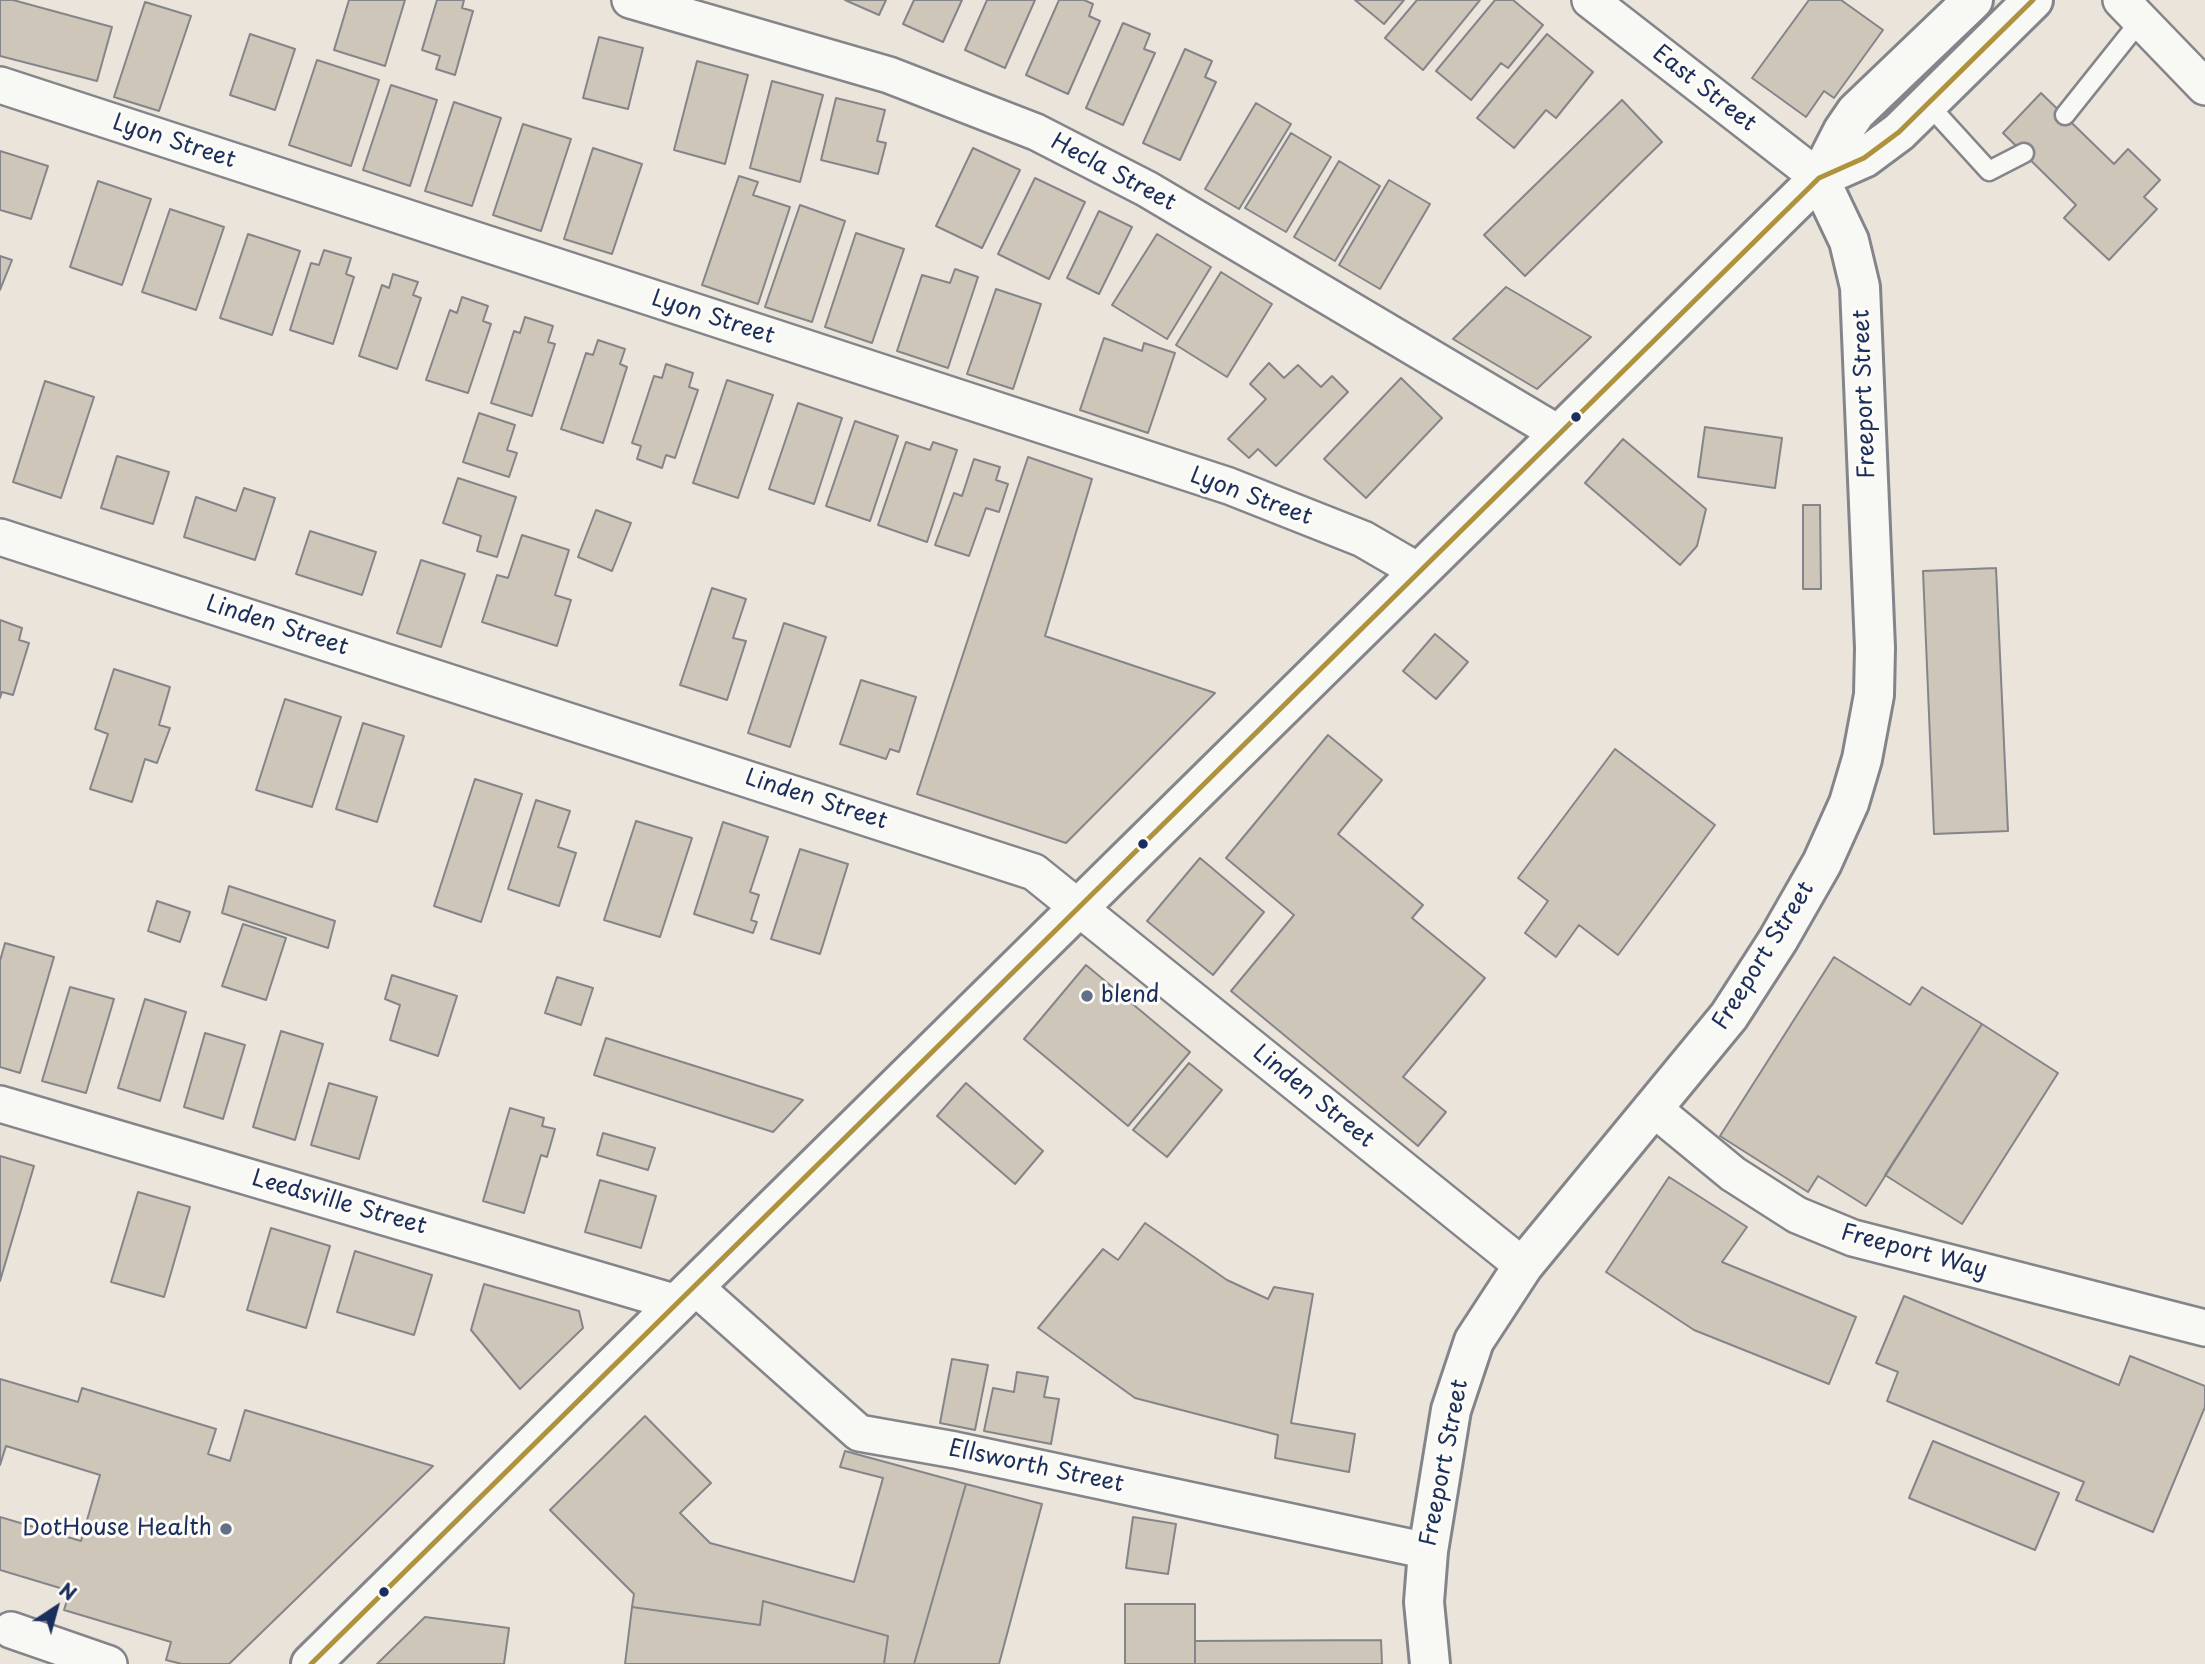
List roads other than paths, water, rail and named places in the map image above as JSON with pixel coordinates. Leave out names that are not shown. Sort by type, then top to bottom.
[{"type":"main road","points":[[311,1664],[1819,178],[1856,112],[1973,0]]},
{"type":"main road","points":[[1819,178],[1864,158],[1899,132],[2033,0]]},
{"type":"main road","name":"Freeport Street","points":[[1430,1664],[1424,1602],[1428,1551],[1456,1387],[1484,1322],[1523,1266],[1729,1016],[1778,940],[1842,823],[1867,740],[1874,695],[1875,648],[1860,287],[1849,241],[1819,178]]},
{"type":"street","name":"Hecla Street","points":[[630,0],[889,75],[1036,132],[1147,190],[1558,433]]},
{"type":"street","name":"East Street","points":[[1590,0],[1819,178]]},
{"type":"street","points":[[2131,10],[2205,87]]},
{"type":"street","name":"Lyon Street","points":[[0,85],[1229,486],[1363,539],[1418,571]]},
{"type":"street","name":"Linden Street","points":[[0,537],[1034,872],[1523,1266]]},
{"type":"street","name":"Leedsville Street","points":[[0,1104],[686,1294]]},
{"type":"street","name":"Freeport Way","points":[[1654,1109],[1732,1174],[1797,1215],[1853,1238],[2205,1328]]},
{"type":"street","name":"Ellsworth Street","points":[[686,1294],[859,1433],[955,1450],[1428,1551]]},
{"type":"street","points":[[11,1630],[109,1664]]},
{"type":"lane","points":[[2065,116],[2131,10]]},
{"type":"lane","points":[[1928,104],[1989,171],[2024,153]]},
{"type":"place","name":"blend","points":[[1087,996]]},
{"type":"place","name":"DotHouse Health","points":[[226,1529]]}]
